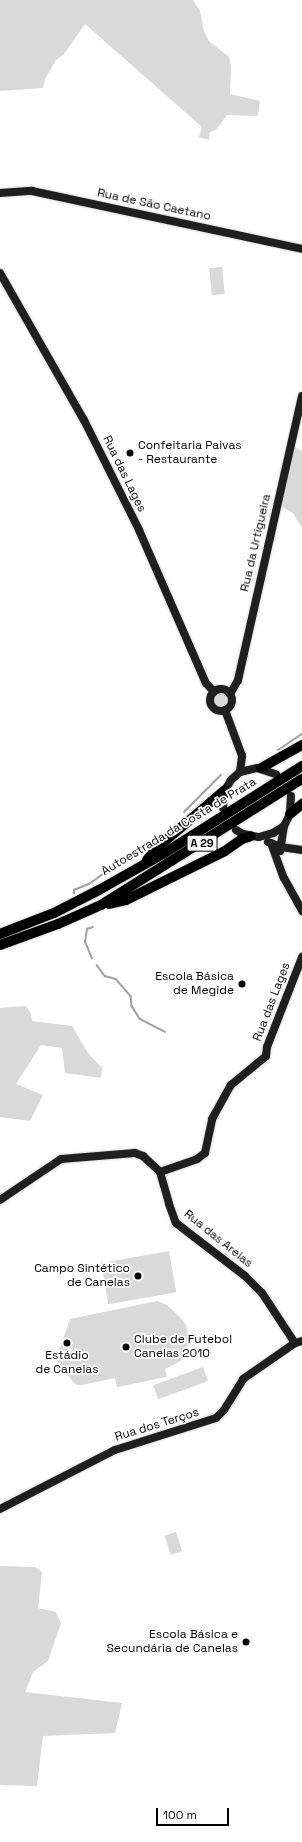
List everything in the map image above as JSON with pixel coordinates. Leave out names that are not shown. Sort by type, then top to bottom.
[{"type":"highway","points":[[259,768],[302,745]]},
{"type":"highway","name":"Autoestrada da Costa de Prata","points":[[0,934],[54,913],[144,865],[302,766]]},
{"type":"highway","name":"Autoestrada da Costa de Prata","points":[[0,945],[58,924],[101,905],[302,779]]},
{"type":"highway","points":[[144,865],[158,847],[225,790]]},
{"type":"highway","points":[[290,814],[302,804]]},
{"type":"highway","points":[[101,905],[126,900],[218,854],[242,839],[255,837]]},
{"type":"street","name":"Rua de São Caetano","points":[[0,193],[32,191],[302,249]]},
{"type":"street","name":"Rua das Lages","points":[[0,273],[84,420],[139,530],[206,683],[214,692]]},
{"type":"street","name":"Rua da Urtigueira","points":[[230,694],[238,680],[302,396]]},
{"type":"street","points":[[224,690],[230,694],[231,703],[224,710],[215,709],[211,704],[210,697],[214,692],[224,690]]},
{"type":"street","points":[[224,710],[242,756],[240,772]]},
{"type":"street","points":[[242,756],[259,768],[276,774]]},
{"type":"street","points":[[223,808],[225,790],[231,780],[240,772],[259,768]]},
{"type":"street","points":[[278,862],[284,826],[290,814],[291,796]]},
{"type":"street","points":[[255,837],[273,833],[284,826]]},
{"type":"street","points":[[236,830],[281,847],[302,850]]},
{"type":"street","points":[[283,835],[285,841],[293,848]]},
{"type":"street","points":[[271,843],[278,862],[302,911]]},
{"type":"street","name":"Rua das Lages","points":[[160,1172],[202,1156],[206,1149],[212,1119],[231,1085],[266,1056],[269,1040],[302,957]]},
{"type":"street","points":[[0,1200],[61,1159],[135,1153],[150,1161],[160,1172]]},
{"type":"street","name":"Rua das Areias","points":[[160,1172],[170,1208],[176,1223],[245,1276],[262,1293],[298,1342]]},
{"type":"street","name":"Rua dos Terços","points":[[0,1509],[115,1450],[216,1418],[224,1410],[243,1379],[298,1342]]},
{"type":"shaded area","points":[[0,0],[193,0],[200,11],[204,31],[209,41],[229,57],[231,66],[230,94],[260,101],[258,116],[227,115],[216,130],[210,132],[209,140],[199,137],[202,127],[85,24],[64,54],[56,60],[45,79],[43,88],[0,91]]},
{"type":"shaded area","points":[[222,267],[225,294],[212,295],[209,268]]},
{"type":"shaded area","points":[[294,447],[302,451],[302,528],[293,513],[281,506]]},
{"type":"shaded area","points":[[220,693],[225,695],[227,700],[225,705],[220,707],[215,705],[213,700],[215,695]]},
{"type":"shaded area","points":[[26,1006],[31,1014],[32,1021],[72,1026],[88,1053],[102,1068],[101,1078],[65,1073],[62,1048],[41,1045],[16,1084],[43,1095],[30,1121],[0,1117],[0,1008]]},
{"type":"shaded area","name":"Campo Sintético de Canelas","points":[[169,1251],[176,1292],[108,1304],[101,1263]]},
{"type":"shaded area","points":[[157,1301],[167,1305],[180,1317],[186,1325],[188,1333],[188,1345],[185,1353],[181,1361],[165,1369],[167,1377],[117,1387],[115,1378],[82,1385],[77,1385],[73,1382],[56,1359],[70,1319]]},
{"type":"shaded area","points":[[203,1367],[208,1381],[158,1399],[153,1385]]},
{"type":"shaded area","points":[[176,1532],[182,1551],[171,1555],[165,1536]]},
{"type":"shaded area","points":[[0,1566],[35,1567],[42,1572],[38,1608],[56,1612],[61,1623],[48,1661],[33,1672],[25,1692],[122,1703],[115,1733],[43,1736],[37,1786],[0,1785]]},
{"type":"waterway","points":[[278,750],[302,734]]},
{"type":"waterway","points":[[184,812],[221,775]]},
{"type":"waterway","points":[[74,894],[74,890],[89,884],[137,850]]},
{"type":"waterway","points":[[92,959],[85,942],[87,929],[93,927]]},
{"type":"waterway","points":[[97,965],[105,976],[116,979],[131,996],[132,1006],[140,1019],[165,1032]]},
{"type":"place","name":"Confeitaria Paivas - Restaurante","points":[[130,453]]},
{"type":"place","name":"Escola Básica de Megide","points":[[242,984]]},
{"type":"place","name":"Campo Sintético de Canelas","points":[[138,1276]]},
{"type":"place","name":"Estádio de Canelas","points":[[67,1343]]},
{"type":"place","name":"Clube de Futebol Canelas 2010","points":[[126,1347]]},
{"type":"place","name":"Escola Básica e Secundária de Canelas","points":[[246,1642]]}]
